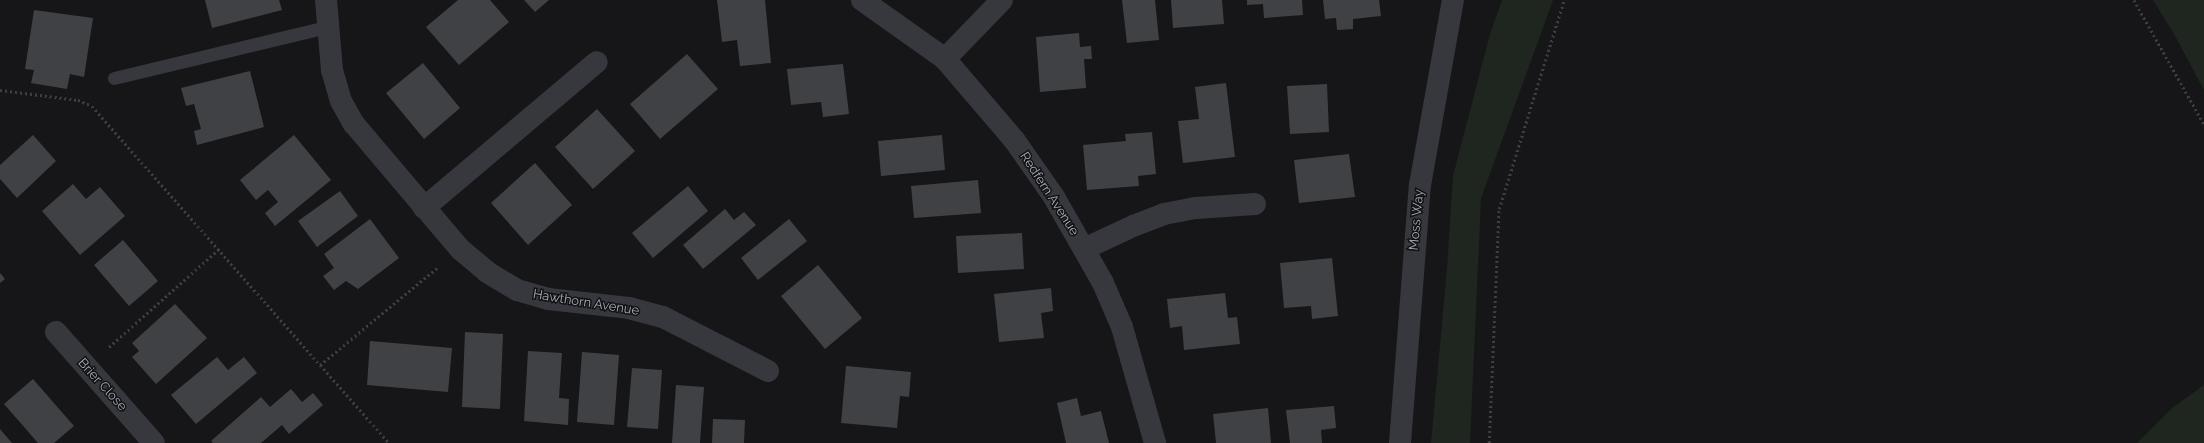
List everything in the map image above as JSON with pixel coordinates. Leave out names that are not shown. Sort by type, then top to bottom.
[{"type":"street","name":"Hawthorn Avenue","points":[[326,0],[327,27],[332,70],[341,101],[354,124],[460,249],[487,272],[517,290],[548,299],[629,308],[663,317],[768,370]]},
{"type":"street","name":"Redfern Avenue","points":[[862,0],[945,59],[1014,141],[1054,197],[1103,283],[1122,327],[1155,443]]},
{"type":"street","points":[[945,59],[1002,0]]},
{"type":"street","name":"Moss Way","points":[[1400,443],[1420,185],[1453,0]]},
{"type":"street","points":[[424,208],[597,62]]},
{"type":"street","points":[[1084,249],[1133,226],[1164,214],[1196,208],[1255,204]]},
{"type":"street","name":"Brier Close","points":[[56,332],[148,441]]},
{"type":"lane","points":[[114,78],[327,27]]},
{"type":"path","points":[[1489,443],[1499,209],[1564,0]]},
{"type":"path","points":[[2134,0],[2204,124]]},
{"type":"path","points":[[0,90],[78,100],[92,106],[389,443]]},
{"type":"path","points":[[86,367],[219,249]]},
{"type":"path","points":[[320,364],[460,249]]},
{"type":"shaded area","points":[[1502,0],[1553,0],[1481,198],[1470,443],[1431,443],[1447,269],[1453,176],[1490,34]]},
{"type":"shaded area","points":[[2153,0],[2204,0],[2204,90],[2174,34]]},
{"type":"shaded area","points":[[2204,385],[2204,443],[2137,443],[2172,408]]},
{"type":"building","points":[[205,0],[279,0],[282,10],[212,28]]},
{"type":"building","points":[[458,0],[490,0],[509,22],[459,65],[426,27]]},
{"type":"building","points":[[524,0],[549,0],[535,12]]},
{"type":"building","points":[[717,0],[765,0],[771,63],[740,66],[737,40],[722,42]]},
{"type":"building","points":[[1122,0],[1155,0],[1159,40],[1127,43]]},
{"type":"building","points":[[1171,0],[1222,0],[1224,24],[1173,28]]},
{"type":"building","points":[[1247,0],[1302,0],[1303,15],[1264,18],[1263,4],[1247,5]]},
{"type":"building","points":[[1323,0],[1379,0],[1381,16],[1353,19],[1353,29],[1337,30],[1336,18],[1325,19]]},
{"type":"building","points":[[34,10],[93,18],[84,77],[70,74],[67,89],[31,83],[34,70],[25,69]]},
{"type":"building","points":[[1079,33],[1080,47],[1091,46],[1092,59],[1084,59],[1086,88],[1040,92],[1036,37]]},
{"type":"building","points":[[687,54],[718,89],[660,139],[630,104]]},
{"type":"building","points":[[423,63],[460,108],[424,139],[386,93]]},
{"type":"building","points":[[843,64],[849,114],[823,117],[821,102],[791,105],[787,69]]},
{"type":"building","points":[[250,71],[264,127],[197,145],[194,131],[201,129],[194,104],[186,106],[181,88]]},
{"type":"building","points":[[1226,83],[1235,157],[1183,163],[1178,121],[1199,119],[1195,87]]},
{"type":"building","points":[[1327,84],[1329,132],[1290,134],[1287,86]]},
{"type":"building","points":[[597,109],[635,151],[593,189],[555,147]]},
{"type":"building","points":[[1152,132],[1156,174],[1138,176],[1139,186],[1087,190],[1083,145],[1126,141],[1125,134]]},
{"type":"building","points":[[33,135],[56,161],[17,198],[0,179],[0,165]]},
{"type":"building","points":[[294,135],[331,180],[275,226],[265,213],[278,202],[268,190],[256,200],[240,180]]},
{"type":"building","points":[[942,135],[945,170],[881,176],[878,141]]},
{"type":"building","points":[[1349,154],[1355,197],[1299,203],[1294,160]]},
{"type":"building","points":[[535,163],[572,205],[528,245],[491,203]]},
{"type":"building","points":[[978,180],[981,213],[914,218],[911,186]]},
{"type":"building","points":[[73,184],[86,199],[100,187],[125,216],[80,255],[42,211]]},
{"type":"building","points":[[688,186],[708,211],[653,258],[632,233]]},
{"type":"building","points":[[340,191],[358,216],[317,247],[298,221]]},
{"type":"building","points":[[725,209],[734,220],[744,212],[756,225],[703,269],[683,245]]},
{"type":"building","points":[[370,219],[399,258],[358,289],[346,281],[334,290],[323,276],[334,268],[324,254]]},
{"type":"building","points":[[789,219],[807,241],[758,280],[741,258]]},
{"type":"building","points":[[1022,233],[1024,269],[958,273],[956,236]]},
{"type":"building","points":[[123,240],[158,281],[129,306],[94,265]]},
{"type":"building","points":[[1332,258],[1338,316],[1312,319],[1311,306],[1284,308],[1280,263]]},
{"type":"building","points":[[818,265],[862,318],[825,349],[781,296]]},
{"type":"building","points":[[0,273],[5,279],[0,283]]},
{"type":"building","points":[[1051,288],[1053,311],[1041,313],[1044,338],[999,342],[994,294]]},
{"type":"building","points":[[1225,293],[1228,318],[1237,317],[1240,344],[1184,350],[1182,326],[1170,328],[1167,299]]},
{"type":"building","points":[[175,304],[207,338],[156,384],[132,357],[139,351],[132,343]]},
{"type":"building","points":[[465,332],[503,334],[500,409],[462,407]]},
{"type":"building","points":[[370,341],[452,348],[448,392],[367,385]]},
{"type":"building","points":[[528,351],[562,353],[559,398],[569,399],[568,425],[524,421]]},
{"type":"building","points":[[582,352],[619,355],[614,425],[577,422]]},
{"type":"building","points":[[217,357],[228,370],[244,357],[257,373],[196,424],[171,395]]},
{"type":"building","points":[[846,366],[911,372],[909,397],[900,396],[897,428],[841,423]]},
{"type":"building","points":[[632,368],[662,370],[658,429],[627,427]]},
{"type":"building","points":[[33,379],[74,426],[54,443],[38,443],[4,404]]},
{"type":"building","points":[[676,385],[704,387],[700,443],[672,443]]},
{"type":"building","points":[[291,389],[302,402],[313,393],[323,405],[289,434],[282,425],[261,443],[213,443],[211,441],[261,397],[270,407]]},
{"type":"building","points":[[1077,398],[1081,416],[1101,411],[1109,443],[1066,443],[1057,403]]},
{"type":"building","points":[[1334,406],[1336,428],[1321,430],[1322,443],[1290,443],[1286,410]]},
{"type":"building","points":[[1268,408],[1271,443],[1216,443],[1213,414]]},
{"type":"building","points":[[713,419],[745,420],[744,443],[712,443]]},
{"type":"building","points":[[0,429],[12,443],[0,443]]}]
